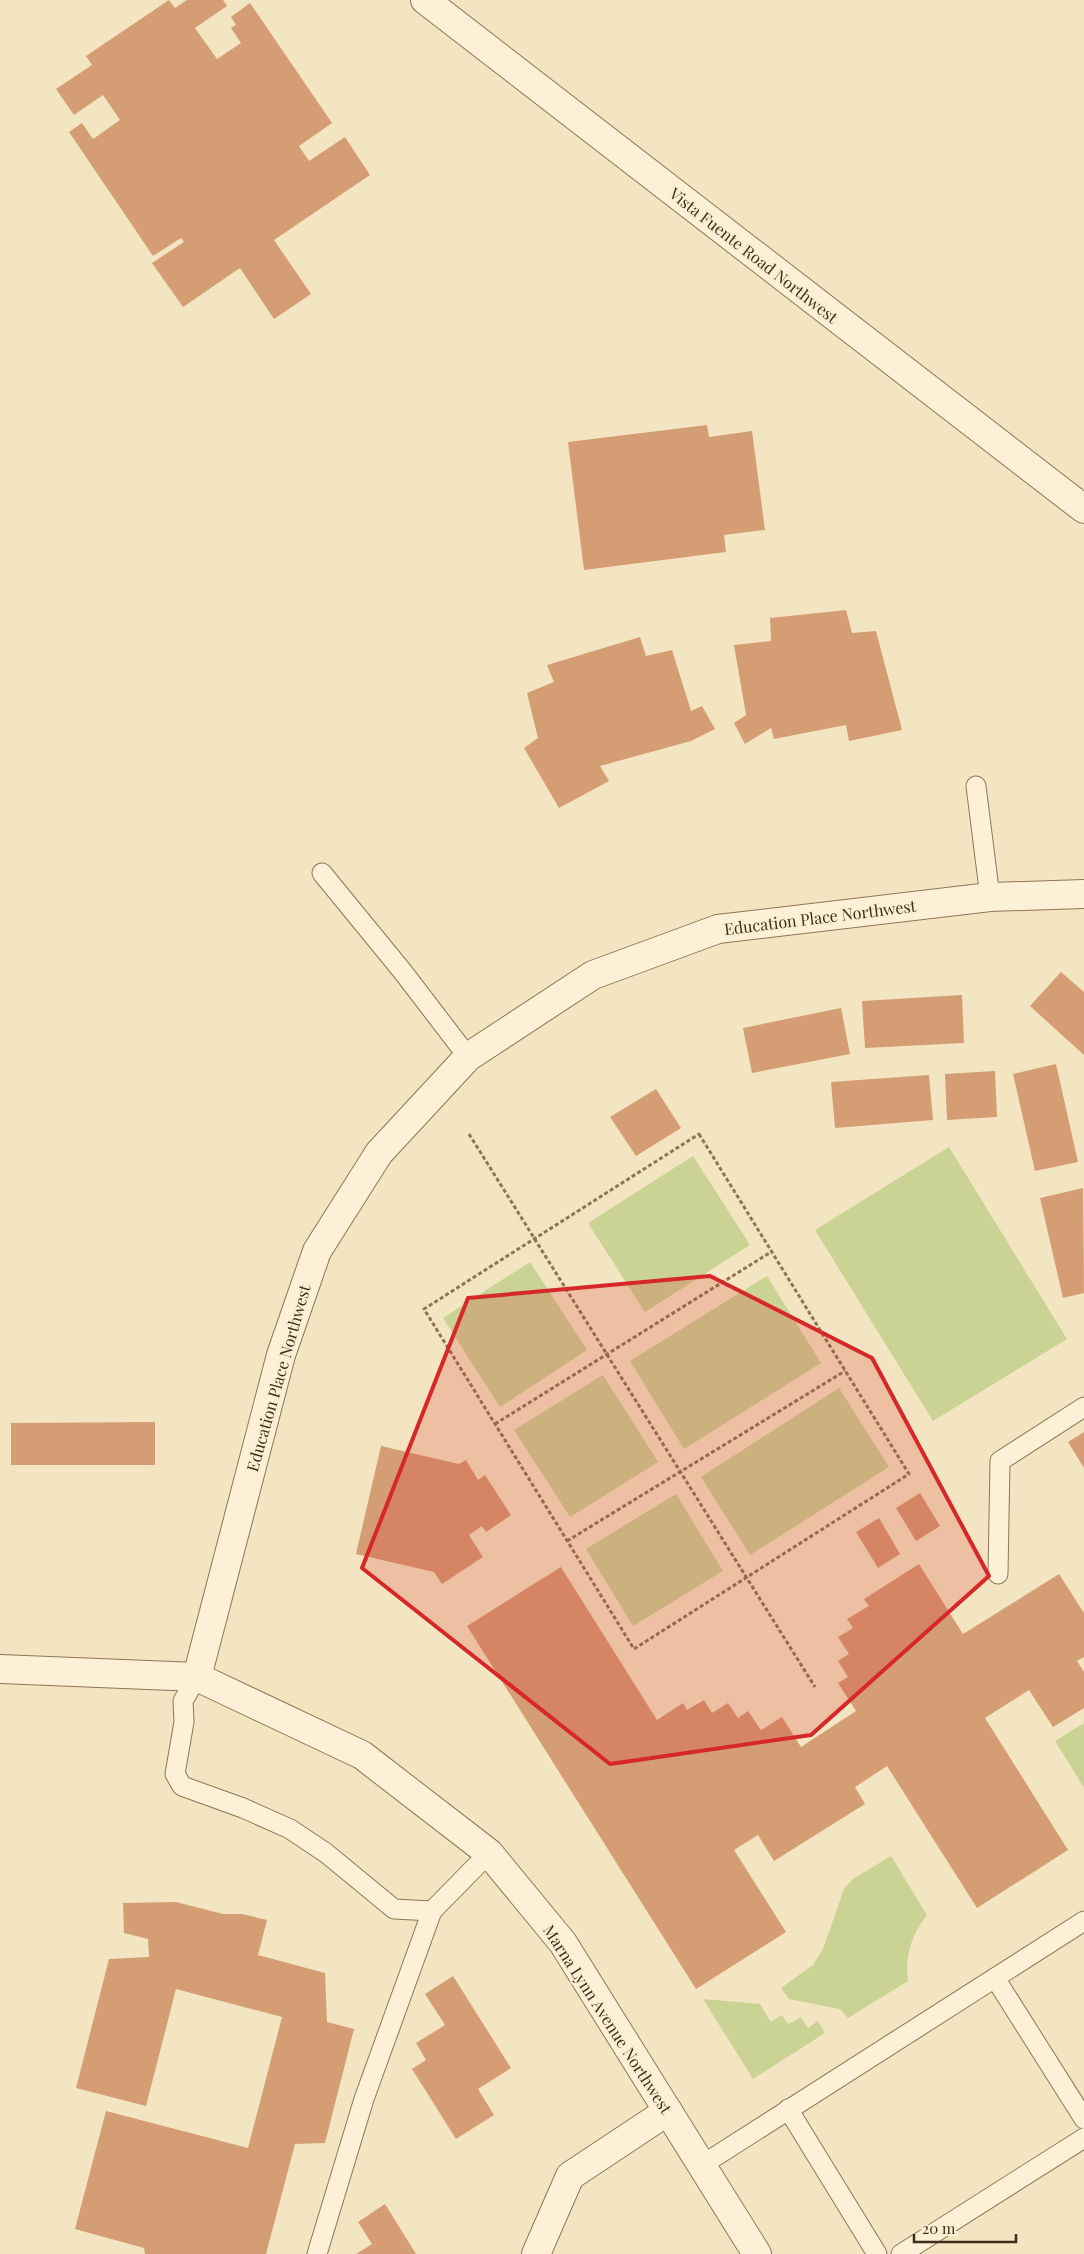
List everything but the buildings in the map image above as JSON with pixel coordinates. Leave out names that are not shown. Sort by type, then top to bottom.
[{"type":"street","name":"Vista Fuente Road Northwest","points":[[425,0],[1084,509]]},
{"type":"street","name":"Education Place Northwest","points":[[197,1677],[281,1356],[317,1251],[380,1153],[468,1057],[593,975],[718,929],[990,897],[1084,894]]},
{"type":"street","points":[[0,1669],[197,1677]]},
{"type":"street","name":"Marna Lynn Avenue Northwest","points":[[197,1677],[362,1755],[489,1853],[563,1943],[757,2254]]},
{"type":"street","points":[[536,2254],[570,2176],[668,2111]]},
{"type":"lane","points":[[976,786],[990,897]]},
{"type":"lane","points":[[322,873],[403,972],[468,1057]]},
{"type":"lane","points":[[998,1574],[1000,1461],[1084,1407]]},
{"type":"lane","points":[[197,1677],[183,1701],[184,1722],[175,1774],[182,1786],[243,1808],[290,1829],[326,1853],[394,1909],[410,1912],[432,1911]]},
{"type":"lane","points":[[317,2254],[364,2100],[432,1911],[489,1853]]},
{"type":"lane","points":[[702,2165],[1084,1921]]},
{"type":"lane","points":[[995,1978],[1084,2120]]},
{"type":"lane","points":[[788,2109],[877,2254]]},
{"type":"lane","points":[[900,2254],[1084,2138]]},
{"type":"path","points":[[469,1134],[815,1687]]},
{"type":"path","points":[[699,1134],[771,1252],[909,1474],[634,1649],[424,1309],[699,1134]]},
{"type":"path","points":[[494,1424],[771,1252]]},
{"type":"path","points":[[567,1541],[845,1371]]},
{"type":"highlighted area","points":[[710,1276],[872,1358],[989,1576],[811,1735],[610,1764],[362,1568],[468,1298]]},
{"type":"green space","points":[[949,1147],[1067,1339],[933,1421],[815,1230]]},
{"type":"green space","points":[[693,1156],[750,1245],[645,1312],[588,1223]]},
{"type":"green space","points":[[530,1262],[587,1350],[500,1407],[443,1318]]},
{"type":"green space","points":[[767,1276],[821,1363],[684,1449],[630,1361]]},
{"type":"green space","points":[[603,1375],[658,1462],[570,1517],[514,1430]]},
{"type":"green space","points":[[839,1388],[889,1467],[750,1555],[701,1477]]},
{"type":"green space","points":[[676,1494],[723,1571],[633,1626],[586,1549]]},
{"type":"green space","points":[[1084,1723],[1084,1788],[1055,1741]]},
{"type":"green space","points":[[891,1856],[927,1915],[910,1946],[907,1963],[908,1981],[848,2018],[840,2009],[789,1999],[781,1988],[813,1965],[823,1949],[844,1889],[853,1879]]},
{"type":"green space","points":[[703,1999],[760,2004],[771,2022],[782,2015],[788,2024],[801,2017],[808,2028],[818,2021],[825,2033],[753,2079]]}]
